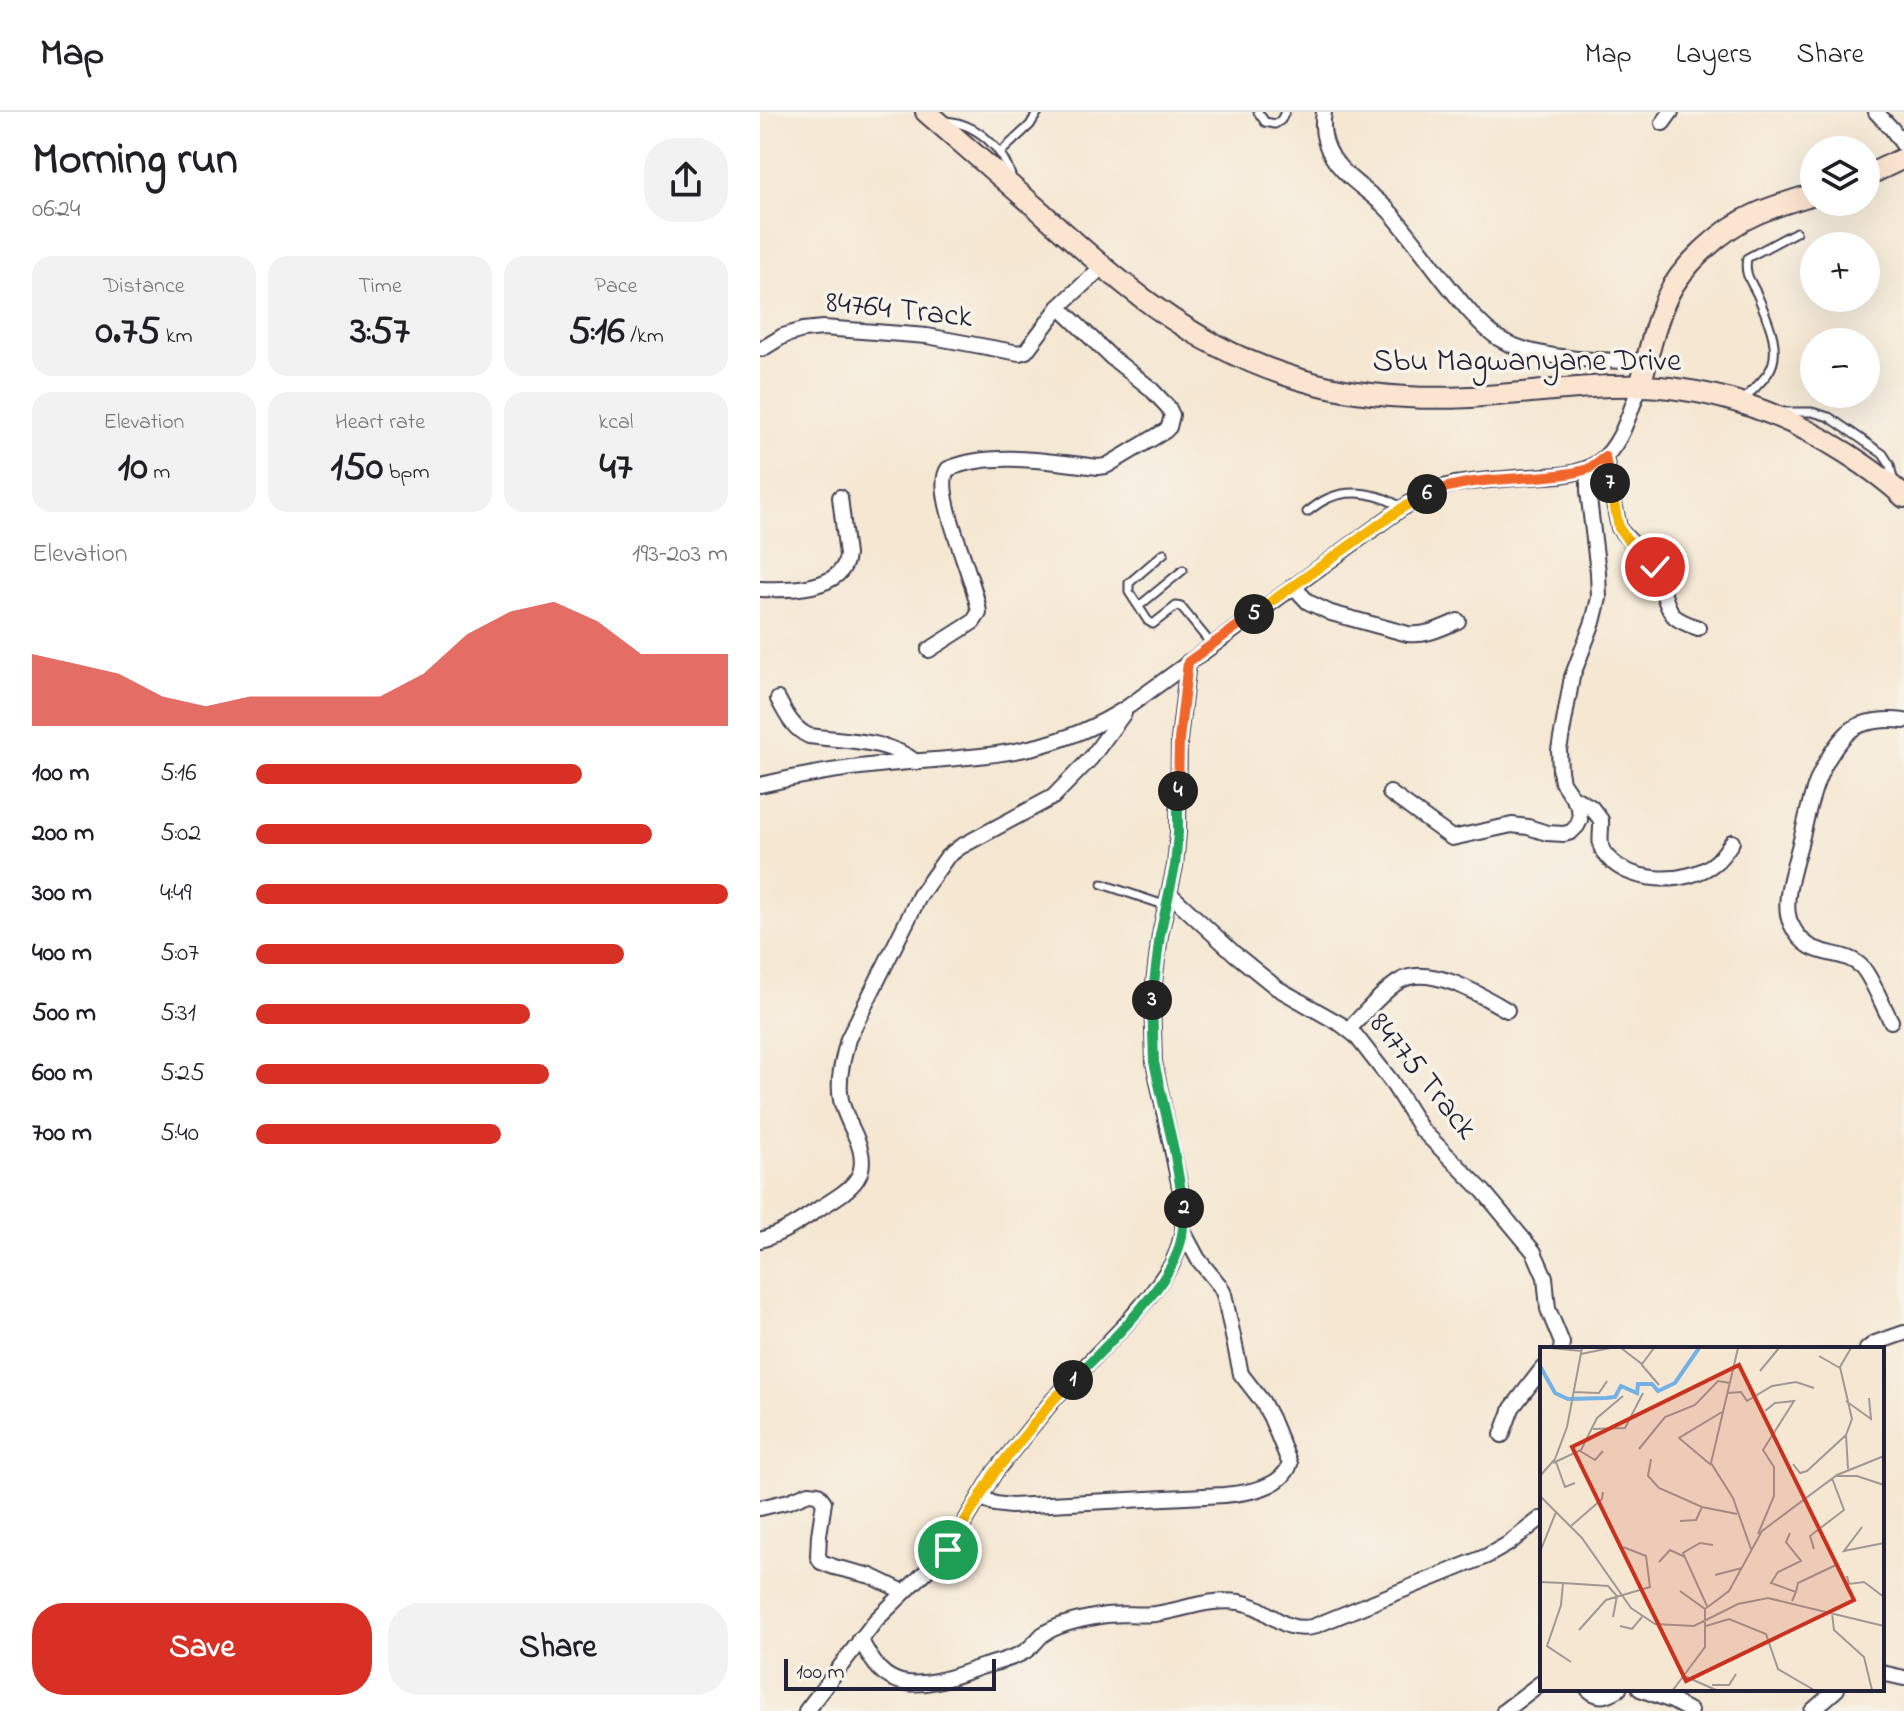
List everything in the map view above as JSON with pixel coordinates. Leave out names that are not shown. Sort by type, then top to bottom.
[{"type":"main road","name":"Sbu Magwanyane Drive","points":[[930,116],[1102,267],[1157,310],[1230,354],[1284,375],[1352,393],[1410,397],[1640,386],[1684,389],[1714,395],[1785,418],[1862,463],[1899,492]]},
{"type":"main road","points":[[1880,169],[1904,158]]},
{"type":"main road","points":[[1640,386],[1668,296],[1684,271],[1731,228],[1753,215],[1800,199]]},
{"type":"street","points":[[1324,112],[1325,143],[1334,160],[1392,213],[1454,294],[1485,328],[1512,345],[1561,357],[1647,361]]},
{"type":"street","points":[[1876,112],[1904,146]]},
{"type":"street","points":[[929,650],[973,622],[979,613],[944,488],[943,477],[948,469],[976,461],[1010,459],[1106,466],[1169,427],[1172,418],[1170,411],[1159,397],[1059,307],[1102,267]]},
{"type":"street","name":"84764 Track","points":[[762,349],[783,336],[823,328],[927,336],[1013,352],[1026,351],[1059,307]]},
{"type":"street","points":[[760,785],[851,768],[1005,754],[1079,733],[1129,706],[1402,508],[1428,493],[1452,485],[1588,469],[1612,450],[1640,386]]},
{"type":"street","points":[[1605,457],[1619,528],[1655,567],[1671,612],[1698,628]]},
{"type":"street","points":[[1390,793],[1455,838],[1512,825],[1557,834],[1571,832],[1577,826],[1581,814],[1562,782],[1559,750],[1572,677],[1599,598],[1588,469]]},
{"type":"street","points":[[760,589],[798,589],[832,579],[840,573],[847,562],[840,497]]},
{"type":"street","points":[[1293,586],[1317,607],[1394,631],[1418,635],[1458,621]]},
{"type":"street","points":[[806,1711],[876,1620],[948,1550],[995,1472],[1054,1399],[1150,1296],[1178,1250],[1183,1231],[1183,1202],[1154,1062],[1152,1026],[1155,966],[1178,833],[1179,740],[1188,662]]},
{"type":"street","points":[[778,699],[802,733],[890,747],[916,762]]},
{"type":"street","points":[[760,1240],[793,1226],[829,1203],[846,1191],[859,1175],[863,1157],[841,1100],[839,1086],[843,1057],[848,1039],[928,881],[947,857],[960,847],[1053,797],[1091,758],[1129,706]]},
{"type":"street","points":[[1891,1021],[1861,966],[1846,958],[1820,952],[1802,940],[1788,914],[1789,889],[1813,792],[1833,752],[1850,731],[1864,723],[1904,721]]},
{"type":"street","points":[[1569,794],[1598,814],[1603,852],[1628,872],[1641,877],[1666,879],[1694,873],[1716,862],[1732,842]]},
{"type":"street","name":"84775 Track","points":[[1168,900],[1277,988],[1349,1029],[1391,1081],[1421,1129],[1484,1192],[1534,1252],[1545,1277],[1548,1309],[1561,1347]]},
{"type":"street","points":[[1349,1029],[1392,987],[1417,974],[1464,988],[1507,1010]]},
{"type":"street","points":[[980,1497],[995,1504],[1011,1506],[1241,1493],[1255,1490],[1286,1474],[1289,1460],[1271,1418],[1239,1368],[1224,1294],[1198,1259],[1183,1231]]},
{"type":"street","points":[[1870,1347],[1904,1333]]},
{"type":"street","points":[[1502,1435],[1512,1408],[1540,1372]]},
{"type":"street","points":[[760,1508],[809,1493],[818,1494],[824,1502],[819,1535],[818,1556],[821,1562],[871,1576],[904,1592]]},
{"type":"street","points":[[860,1639],[881,1672],[898,1681],[921,1683],[937,1681],[1013,1657],[1052,1630],[1099,1616],[1155,1614],[1215,1602],[1238,1602],[1259,1608],[1295,1629],[1312,1627],[1487,1556],[1540,1519]]},
{"type":"street","points":[[1884,1673],[1904,1678]]},
{"type":"street","points":[[1504,1711],[1540,1684]]},
{"type":"street","points":[[1591,1691],[1598,1696],[1615,1691]]},
{"type":"street","points":[[1645,1691],[1690,1711]]},
{"type":"street","points":[[1812,1711],[1835,1691]]},
{"type":"lane","points":[[1000,153],[1030,125],[1038,112]]},
{"type":"lane","points":[[1258,112],[1265,122],[1275,124],[1285,112]]},
{"type":"lane","points":[[930,116],[957,122],[988,141],[1009,166],[1015,189]]},
{"type":"lane","points":[[1741,403],[1769,372],[1775,360],[1775,345],[1745,269],[1747,258],[1796,232]]},
{"type":"lane","points":[[1307,512],[1333,496],[1350,494],[1384,498],[1402,508]]},
{"type":"lane","points":[[1164,553],[1129,583],[1129,592],[1153,624],[1179,606],[1212,645]]},
{"type":"lane","points":[[1139,606],[1183,570]]},
{"type":"lane","points":[[1102,884],[1168,900]]},
{"type":"route","points":[[948,1550],[995,1472],[1054,1399],[1150,1296],[1178,1250],[1183,1231],[1183,1202],[1154,1062],[1152,999],[1160,935],[1175,866],[1177,768],[1188,662],[1402,508],[1428,493],[1452,485],[1566,474],[1588,469],[1605,457],[1619,528],[1655,567]]}]
